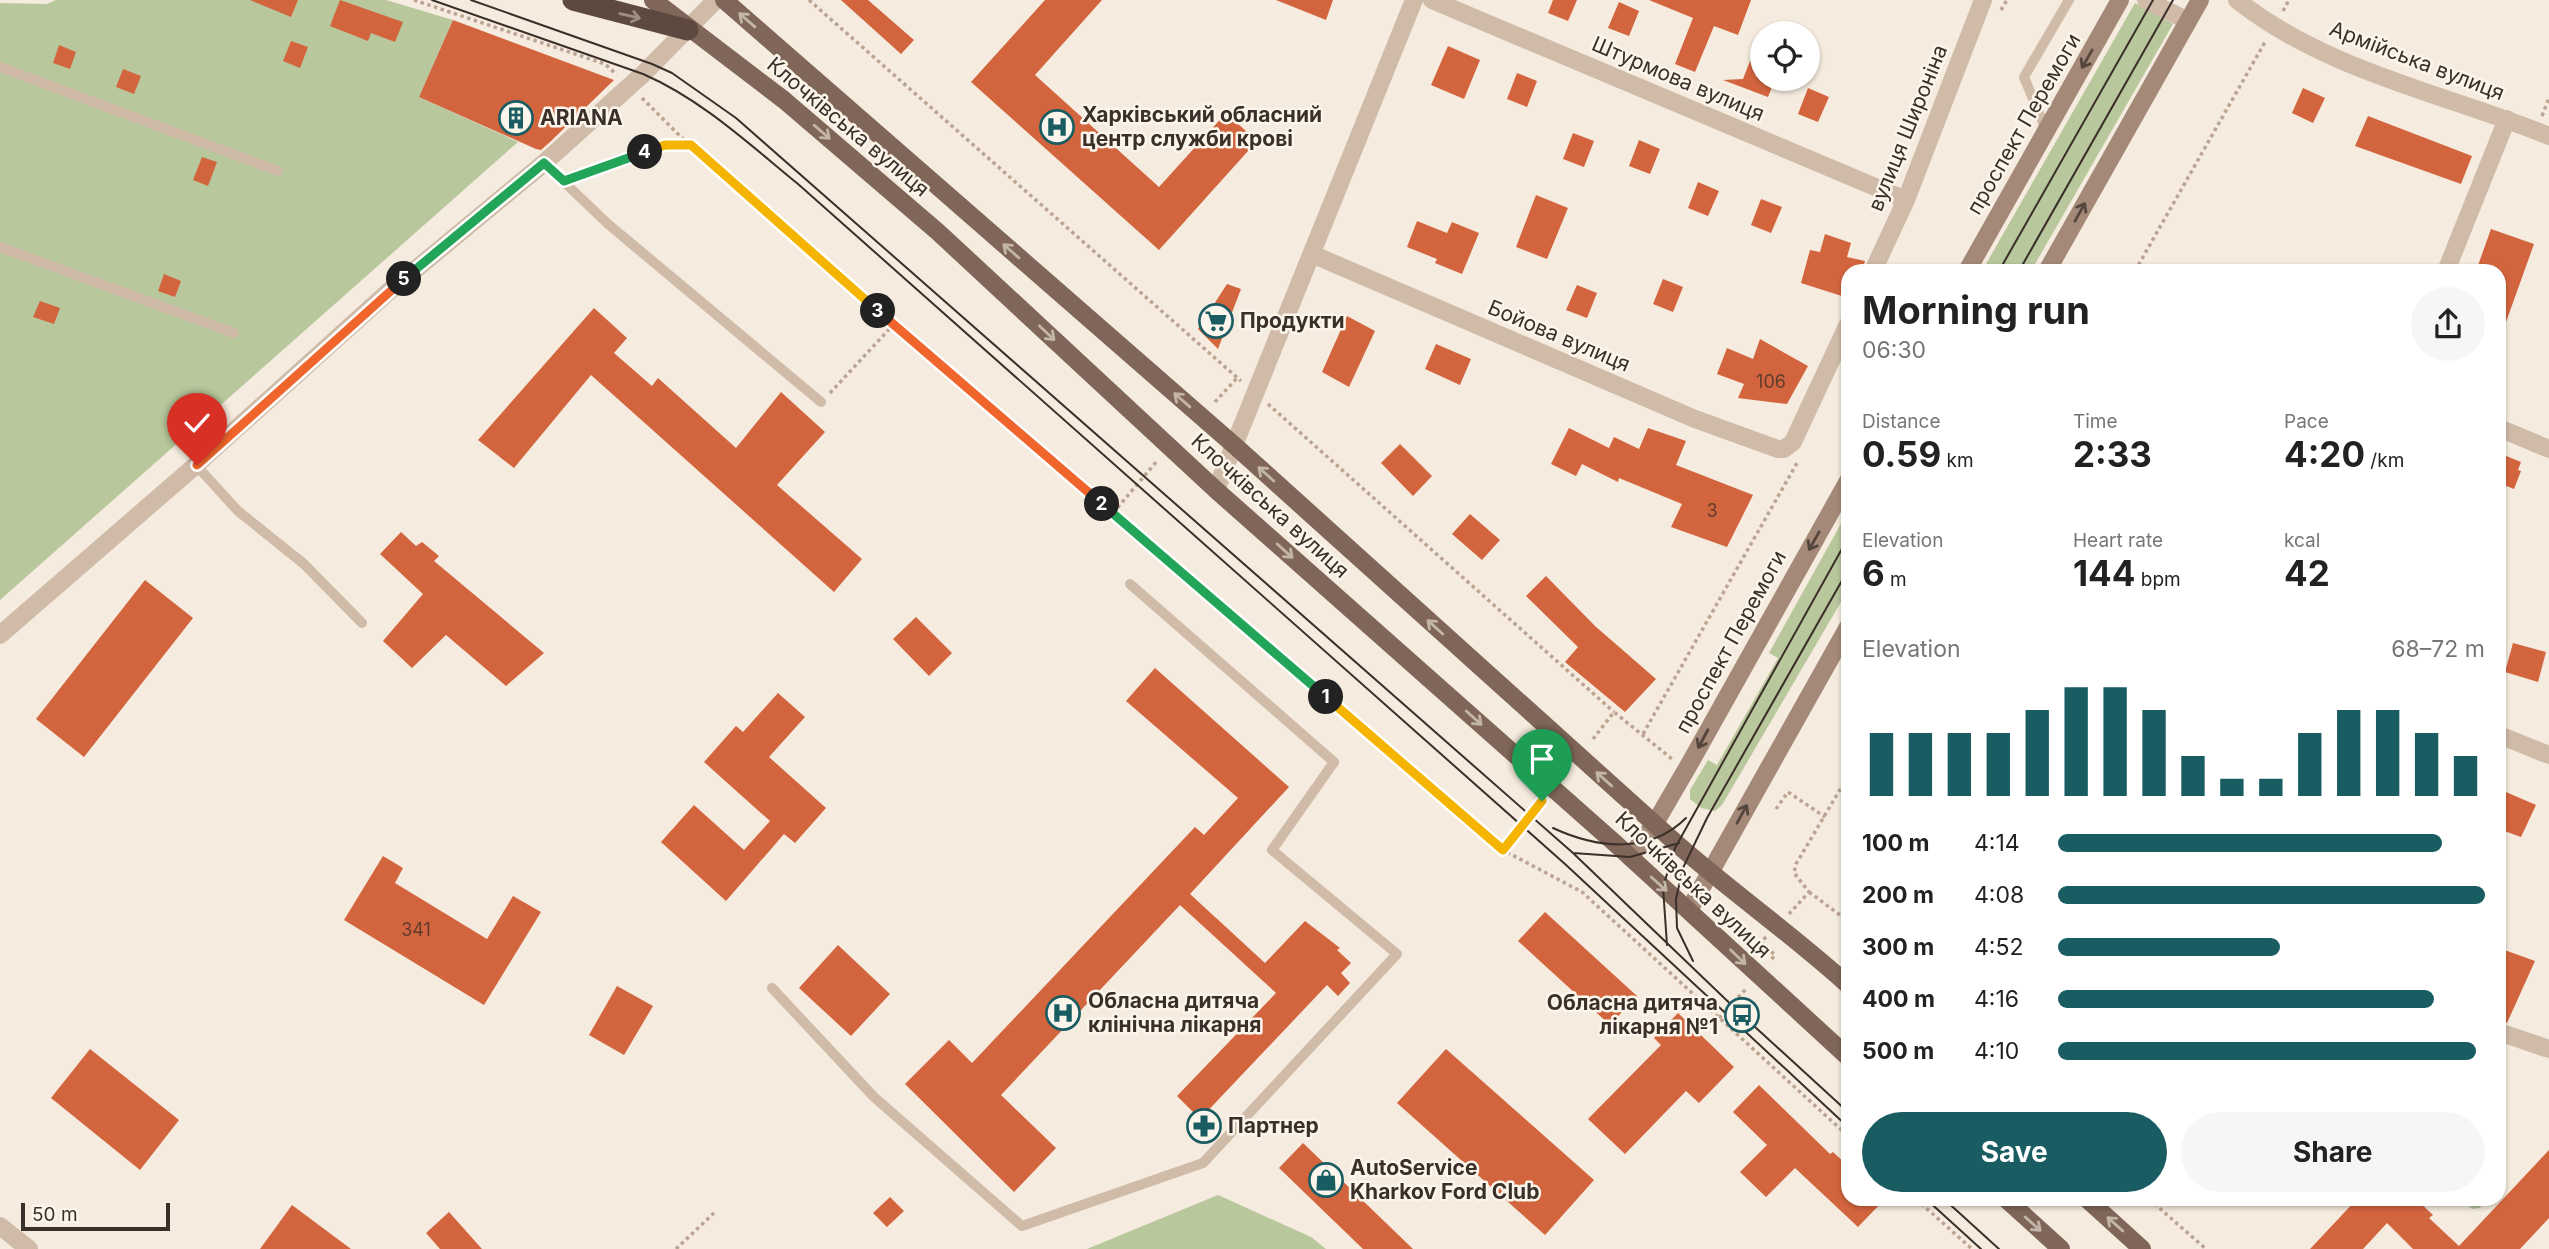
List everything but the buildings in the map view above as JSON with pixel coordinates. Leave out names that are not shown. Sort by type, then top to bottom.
[{"type":"highway","points":[[573,0],[688,30]]},
{"type":"main road","name":"Клочківська вулиця","points":[[653,0],[688,30],[784,100],[938,232],[1216,490],[1689,910],[1841,1052]]},
{"type":"main road","name":"Клочківська вулиця","points":[[724,0],[1234,445],[1654,825],[1710,874],[1779,925],[1841,979]]},
{"type":"main road","name":"проспект Перемоги","points":[[1970,264],[2120,0]]},
{"type":"main road","points":[[2051,264],[2200,0]]},
{"type":"main road","name":"проспект Перемоги","points":[[1630,858],[1654,825],[1841,493]]},
{"type":"main road","points":[[1689,910],[1841,640]]},
{"type":"main road","points":[[2014,1206],[2061,1249]]},
{"type":"main road","points":[[2095,1206],[2142,1249]]},
{"type":"street","points":[[0,635],[197,465],[387,293],[544,163],[630,86],[716,0]]},
{"type":"street","points":[[1216,490],[1254,392],[1314,255],[1414,0]]},
{"type":"street","name":"Штурмова вулиця","points":[[1432,0],[1906,200]]},
{"type":"street","name":"вулиця Широніна","points":[[1876,264],[1906,200],[1983,0]]},
{"type":"street","points":[[2146,0],[2188,20]]},
{"type":"street","name":"Армійська вулиця","points":[[2237,0],[2274,26],[2379,75],[2549,136]]},
{"type":"street","points":[[2449,264],[2507,119]]},
{"type":"street","name":"Бойова вулиця","points":[[1314,255],[1695,419],[1778,449],[1796,449]]},
{"type":"street","points":[[1796,449],[1841,341]]},
{"type":"street","points":[[2506,431],[2549,449]]},
{"type":"street","points":[[2506,738],[2549,755]]},
{"type":"street","points":[[2506,1034],[2549,1049]]},
{"type":"street","points":[[0,1226],[29,1249]]},
{"type":"lane","points":[[2046,130],[2024,77],[2068,0]]},
{"type":"lane","points":[[0,67],[278,171]]},
{"type":"lane","points":[[544,163],[608,224],[825,398]]},
{"type":"lane","points":[[0,247],[234,333]]},
{"type":"lane","points":[[197,465],[238,511],[304,564],[362,623]]},
{"type":"lane","points":[[772,988],[874,1097],[1022,1226],[1203,1163],[1396,954],[1272,850],[1334,762],[1130,584]]},
{"type":"path","points":[[414,0],[605,64],[691,145],[894,324],[1503,850],[1583,892],[1841,1130]]},
{"type":"path","points":[[809,0],[1614,712],[1672,759]]},
{"type":"path","points":[[2138,264],[2289,0]]},
{"type":"path","points":[[564,181],[665,145],[691,145]]},
{"type":"path","points":[[825,398],[894,324]]},
{"type":"path","points":[[1215,402],[1237,377]]},
{"type":"path","points":[[1643,734],[1796,449]]},
{"type":"path","points":[[1113,513],[1157,460]]},
{"type":"path","points":[[1593,739],[1614,712]]},
{"type":"path","points":[[1841,788],[1796,864],[1794,873],[1809,892],[1841,916]]},
{"type":"path","points":[[1776,809],[1788,792],[1825,817]]},
{"type":"path","points":[[1503,850],[1542,801]]},
{"type":"path","points":[[1719,1018],[1775,955],[1761,942],[1809,892]]},
{"type":"path","points":[[1924,1206],[1972,1249]]},
{"type":"path","points":[[2157,1206],[2206,1249]]},
{"type":"path","points":[[676,1249],[715,1213]]},
{"type":"green space","points":[[56,0],[386,0],[453,20],[419,97],[518,142],[0,600],[0,3],[47,4]]},
{"type":"green space","points":[[2135,3],[2173,24],[2035,264],[1986,264]]},
{"type":"green space","points":[[1841,524],[1841,602],[1722,805],[1715,811],[1701,808],[1690,799],[1690,790],[1708,760],[1717,765],[1778,658],[1769,653]]},
{"type":"green space","points":[[1218,1195],[1311,1237],[1326,1249],[1087,1249]]},
{"type":"tram line","points":[[432,0],[643,74],[685,96],[743,138],[1565,864],[1841,1120]]},
{"type":"tram line","points":[[471,0],[652,64],[672,73],[736,118],[1573,853],[1841,1106]]},
{"type":"tram line","points":[[2003,264],[2153,0]]},
{"type":"tram line","points":[[2023,264],[2173,0]]},
{"type":"tram line","points":[[1667,945],[1663,887],[1675,848],[1841,551]]},
{"type":"tram line","points":[[1693,961],[1677,928],[1676,899],[1683,868],[1707,818],[1841,582]]},
{"type":"tram line","points":[[1553,828],[1604,843],[1639,843],[1656,838],[1686,818]]},
{"type":"tram line","points":[[1573,853],[1630,857],[1679,843]]},
{"type":"tram line","points":[[1934,1206],[1981,1249]]},
{"type":"tram line","points":[[1952,1206],[1999,1249]]},
{"type":"place","name":"ARIANA","points":[[516,118]]},
{"type":"place","name":"Харківський обласний центр служби крові","points":[[1057,127]]},
{"type":"place","name":"Продукти","points":[[1216,321]]},
{"type":"place","name":"Обласна дитяча клінічна лікарня","points":[[1063,1013]]},
{"type":"place","name":"Обласна дитяча лікарня №1","points":[[1742,1015]]},
{"type":"place","name":"Партнер","points":[[1204,1126]]},
{"type":"place","name":"AutoService Kharkov Ford Club","points":[[1326,1180]]},
{"type":"route","points":[[197,465],[387,293],[544,163],[564,181],[665,145],[691,145],[1503,850],[1542,801]]}]
